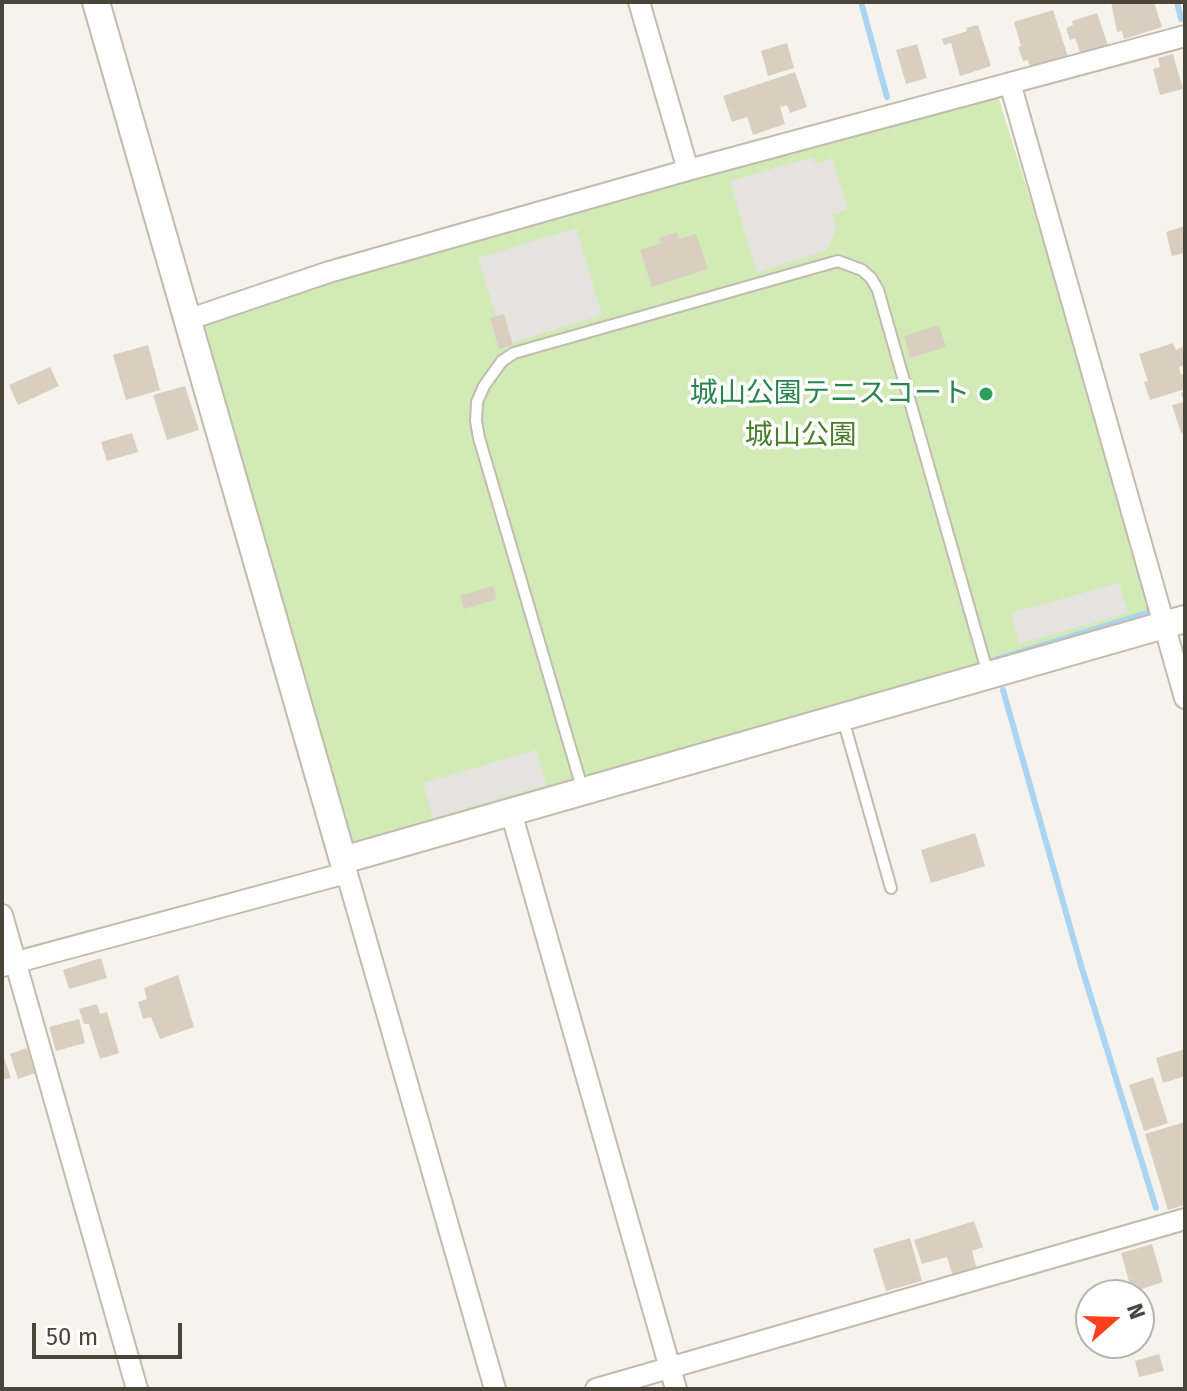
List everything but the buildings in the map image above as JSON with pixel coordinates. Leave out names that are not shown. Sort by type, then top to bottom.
[{"type":"street","points":[[96,2],[495,1389]]},
{"type":"street","points":[[639,2],[688,170]]},
{"type":"street","points":[[187,320],[329,272],[688,170],[1185,36]]},
{"type":"street","points":[[1010,83],[1174,622],[1185,698]]},
{"type":"street","points":[[9,964],[344,866],[511,812],[1174,622]]},
{"type":"street","points":[[511,812],[676,1389]]},
{"type":"street","points":[[2,915],[9,964],[137,1389]]},
{"type":"street","points":[[596,1389],[1185,1219]]},
{"type":"lane","points":[[583,791],[479,438],[477,402],[484,386],[502,361],[514,353],[838,261],[862,270],[878,290],[989,676]]},
{"type":"lane","points":[[842,717],[891,888]]},
{"type":"green space","name":"城山公園","points":[[995,87],[1164,625],[343,860],[187,320]]},
{"type":"shaded area","points":[[813,157],[816,164],[832,158],[848,209],[832,215],[836,229],[827,250],[757,273],[730,181]]},
{"type":"shaded area","points":[[576,228],[602,315],[505,345],[478,258]]},
{"type":"shaded area","points":[[1119,583],[1128,613],[1019,644],[1011,613]]},
{"type":"shaded area","points":[[536,750],[546,785],[433,818],[423,783]]},
{"type":"waterway","points":[[861,2],[887,97]]},
{"type":"waterway","points":[[1177,2],[1181,19]]},
{"type":"waterway","points":[[994,660],[1150,612],[1149,607]]},
{"type":"waterway","points":[[1003,690],[1080,962],[1156,1208]]},
{"type":"place","name":"城山公園テニスコート","points":[[986,394]]}]
